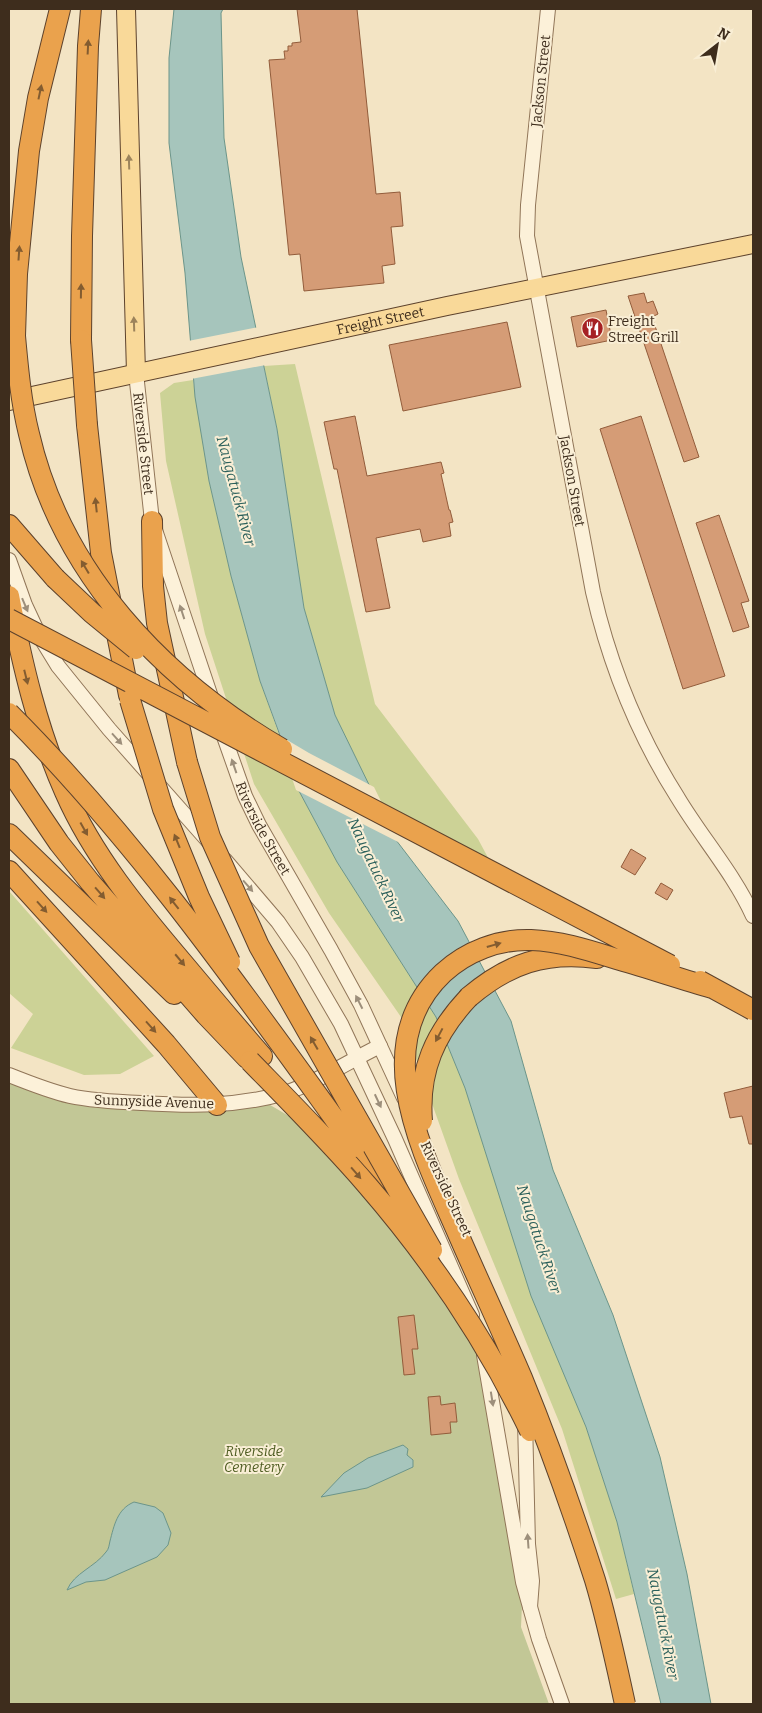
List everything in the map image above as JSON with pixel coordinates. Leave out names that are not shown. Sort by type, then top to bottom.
[{"type":"highway","points":[[60,9],[38,98],[29,150],[17,274],[16,336],[19,377],[34,454],[61,523],[82,563],[103,594],[130,628],[184,680],[241,723],[307,763],[457,847],[473,857],[482,866]]},
{"type":"highway","points":[[91,9],[82,236],[81,340],[87,425],[101,553],[130,700],[163,809],[199,897],[247,998]]},
{"type":"highway","points":[[152,521],[153,586],[157,623],[188,762],[210,836],[259,946],[434,1253]]},
{"type":"highway","points":[[9,525],[41,563],[86,607],[127,642],[187,688],[264,738],[444,840],[482,866]]},
{"type":"highway","points":[[9,596],[24,667],[42,732],[66,793],[82,827],[121,888],[253,1060]]},
{"type":"highway","points":[[9,619],[753,1010]]},
{"type":"highway","points":[[9,623],[380,817],[457,856],[482,866]]},
{"type":"highway","points":[[9,714],[64,771],[126,843],[247,998],[434,1253],[488,1336],[540,1424]]},
{"type":"highway","points":[[9,769],[59,843],[90,882],[206,1015],[253,1060],[340,1155],[396,1220],[434,1270],[483,1342],[529,1429],[570,1522],[601,1611],[620,1682]]},
{"type":"highway","points":[[9,834],[253,1060]]},
{"type":"highway","points":[[9,871],[166,1044],[217,1105]]},
{"type":"highway","points":[[625,1704],[595,1581],[540,1424],[434,1177],[413,1120],[406,1084],[405,1056],[408,1034],[415,1014],[437,979],[450,966],[466,956],[506,942],[530,940],[571,946],[712,988]]},
{"type":"highway","points":[[625,1704],[610,1629],[596,1573],[568,1485],[527,1377],[428,1146],[422,1123],[420,1102],[428,1061],[444,1026],[469,997],[484,984],[500,973],[517,966],[558,956],[580,956],[605,959],[712,988]]},
{"type":"main road","name":"Riverside Street","points":[[126,9],[136,373]]},
{"type":"main road","name":"Freight Street","points":[[9,401],[288,340],[753,244]]},
{"type":"street","name":"Jackson Street","points":[[548,9],[527,223],[528,249],[537,288],[593,592],[611,658],[651,753],[683,807],[738,888],[753,916]]},
{"type":"street","name":"Riverside Street","points":[[136,373],[152,521],[245,796],[259,825],[361,1005],[523,1355],[526,1504],[532,1581],[530,1607]]},
{"type":"street","name":"Riverside Street","points":[[9,560],[25,605],[39,635],[58,666],[109,730],[245,882],[278,922],[322,989],[357,1057],[454,1271],[475,1323],[489,1378],[518,1561],[539,1639],[562,1704]]},
{"type":"street","name":"Sunnyside Avenue","points":[[9,1075],[49,1090],[93,1100],[186,1106],[217,1105],[239,1103],[286,1092],[310,1082],[380,1046]]},
{"type":"green space","points":[[295,364],[375,704],[478,839],[500,880],[375,799],[335,715],[304,608],[277,429],[264,366]]},
{"type":"green space","points":[[193,380],[209,481],[231,576],[260,681],[299,791],[337,862],[436,1017],[465,1088],[534,1302],[586,1427],[617,1522],[634,1594],[616,1599],[562,1429],[459,1179],[401,1017],[329,913],[254,784],[205,634],[166,461],[160,393],[174,383]]},
{"type":"green space","points":[[9,891],[154,1056],[120,1074],[84,1075],[11,1048],[33,1014],[9,993]]},
{"type":"green space","name":"Riverside Cemetery","points":[[9,1075],[130,1103],[260,1099],[299,1122],[349,1164],[493,1371],[523,1582],[521,1627],[549,1704],[9,1704]]},
{"type":"water","name":"Naugatuck River","points":[[174,9],[223,9],[221,13],[224,138],[241,257],[277,429],[304,608],[335,715],[396,840],[458,921],[511,1021],[553,1170],[613,1315],[660,1457],[687,1574],[711,1704],[661,1704],[617,1522],[586,1427],[531,1296],[465,1088],[436,1017],[337,862],[299,791],[260,681],[231,576],[209,481],[195,397],[185,273],[169,143],[169,58]]},
{"type":"water","points":[[403,1445],[408,1449],[407,1455],[413,1460],[413,1467],[367,1488],[321,1497],[344,1473],[368,1458]]},
{"type":"water","points":[[134,1502],[155,1507],[163,1513],[171,1533],[168,1545],[157,1557],[105,1580],[86,1582],[67,1590],[80,1574],[107,1551],[117,1518],[128,1505]]},
{"type":"pier","points":[[259,327],[266,365],[191,379],[188,341]]},
{"type":"pier","points":[[277,734],[374,787],[404,845],[296,790]]},
{"type":"building","points":[[297,9],[357,9],[376,194],[400,192],[403,226],[391,227],[395,264],[382,266],[384,283],[304,291],[300,254],[289,255],[269,60],[285,59],[284,51],[288,51],[288,46],[292,46],[292,43],[301,42]]},
{"type":"building","points":[[644,293],[647,303],[653,301],[658,314],[652,317],[699,457],[684,462],[628,296]]},
{"type":"building","name":"Freight Street Grill","points":[[606,310],[612,340],[577,347],[571,317]]},
{"type":"building","points":[[507,322],[521,387],[403,411],[389,345]]},
{"type":"building","points":[[355,416],[367,476],[441,462],[444,473],[441,474],[453,522],[449,523],[451,536],[423,542],[420,529],[376,538],[390,608],[366,612],[337,469],[334,469],[324,422]]},
{"type":"building","points":[[641,416],[725,676],[683,689],[600,429]]},
{"type":"building","points":[[719,515],[749,601],[741,603],[749,627],[733,632],[696,523]]},
{"type":"building","points":[[631,849],[646,858],[635,875],[621,867]]},
{"type":"building","points":[[661,883],[673,890],[667,900],[655,893]]},
{"type":"building","points":[[753,1086],[753,1144],[749,1144],[742,1116],[730,1118],[724,1093]]},
{"type":"building","points":[[414,1315],[418,1349],[412,1349],[415,1374],[404,1375],[398,1317]]},
{"type":"building","points":[[440,1396],[441,1405],[455,1403],[457,1422],[450,1422],[451,1433],[431,1435],[428,1397]]},
{"type":"place","name":"Freight Street Grill","points":[[592,329]]}]
